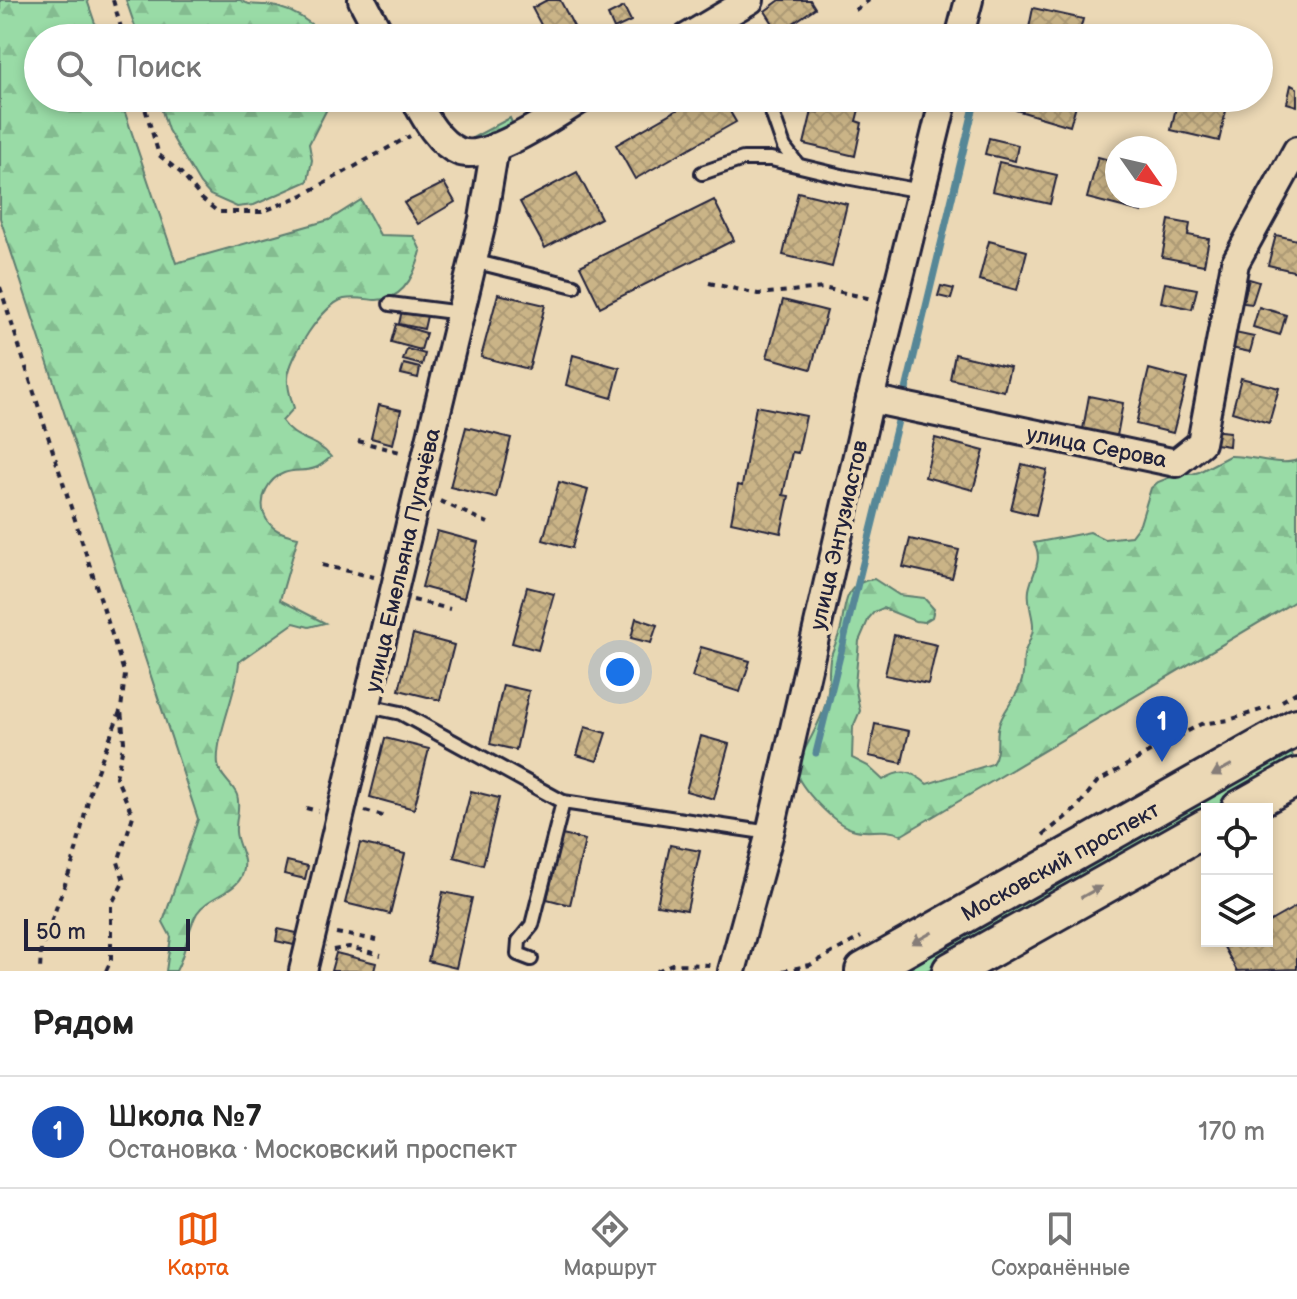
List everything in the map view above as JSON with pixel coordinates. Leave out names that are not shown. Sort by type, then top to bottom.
[{"type":"main road","name":"Московский проспект","points":[[864,971],[1297,727]]},
{"type":"main road","points":[[1251,803],[1297,777]]},
{"type":"main road","name":"Московский проспект","points":[[951,971],[1201,830]]},
{"type":"street","points":[[362,0],[375,24]]},
{"type":"street","points":[[700,24],[715,9],[750,0]]},
{"type":"street","points":[[963,24],[969,0]]},
{"type":"street","points":[[422,112],[429,126],[457,151],[476,154],[495,147],[558,112]]},
{"type":"street","name":"улица Энтузиастов","points":[[732,969],[770,833],[870,399],[941,112]]},
{"type":"street","name":"улица Емельяна Пугачёва","points":[[308,951],[461,313],[495,147]]},
{"type":"street","name":"улица Серова","points":[[870,399],[1176,463],[1201,443],[1235,263],[1297,150]]},
{"type":"lane","points":[[772,112],[784,147],[797,164]]},
{"type":"lane","points":[[702,173],[743,159],[771,159],[921,191]]},
{"type":"lane","points":[[473,261],[574,286]]},
{"type":"lane","points":[[390,304],[461,313]]},
{"type":"lane","points":[[368,706],[401,713],[563,802],[770,833]]},
{"type":"lane","points":[[531,959],[518,954],[519,941],[532,925],[563,802]]},
{"type":"path","points":[[113,0],[120,24]]},
{"type":"path","points":[[855,10],[869,0]]},
{"type":"path","points":[[146,112],[159,155],[218,212],[262,212],[303,195],[429,126]]},
{"type":"path","points":[[709,283],[758,294],[823,288],[894,304]]},
{"type":"path","points":[[0,287],[125,675],[121,709],[124,742],[116,777],[133,816],[118,862],[124,881],[111,905],[111,960],[106,971]]},
{"type":"path","points":[[358,441],[425,458]]},
{"type":"path","points":[[418,489],[488,523]]},
{"type":"path","points":[[322,565],[350,570],[450,609]]},
{"type":"path","points":[[1035,839],[1076,809],[1097,782],[1176,737],[1201,724],[1229,720],[1264,709],[1297,692]]},
{"type":"path","points":[[40,971],[41,950],[74,859],[92,784],[121,709]]},
{"type":"path","points":[[783,971],[810,965],[864,935]]},
{"type":"path","points":[[308,951],[377,940]]},
{"type":"path","points":[[308,951],[349,947],[381,955]]},
{"type":"path","points":[[657,971],[672,964],[732,969]]},
{"type":"green space","points":[[0,0],[87,0],[95,24],[24,24],[24,112],[125,112],[176,263],[329,220],[361,200],[380,235],[414,236],[421,251],[411,277],[393,296],[375,300],[344,299],[327,310],[308,332],[290,369],[288,386],[294,408],[282,421],[293,433],[319,446],[331,457],[315,468],[278,476],[266,490],[263,508],[273,528],[298,537],[280,600],[325,623],[309,627],[294,623],[239,662],[220,741],[218,764],[237,795],[236,832],[243,857],[243,873],[235,886],[208,902],[197,913],[176,971],[166,971],[171,937],[163,922],[198,819],[0,218]]},
{"type":"green space","points":[[126,0],[240,0],[290,11],[311,24],[134,24]]},
{"type":"green space","points":[[162,112],[325,112],[309,144],[312,160],[308,181],[254,205],[237,207],[210,195],[200,184],[168,130]]},
{"type":"green space","points":[[510,118],[513,125],[479,145],[463,143]]},
{"type":"green space","points":[[1229,456],[1283,462],[1297,460],[1297,600],[902,835],[845,826],[810,795],[795,770],[823,711],[830,659],[841,628],[846,600],[853,588],[874,579],[899,595],[924,598],[934,609],[932,617],[924,622],[883,608],[869,618],[859,641],[855,685],[860,711],[853,727],[852,758],[868,766],[883,780],[906,773],[927,784],[992,764],[997,751],[1000,722],[1020,687],[1024,655],[1033,629],[1029,595],[1038,561],[1034,543],[1090,532],[1104,539],[1131,536],[1140,524],[1151,488],[1158,482],[1183,472],[1199,472]]},
{"type":"green space","points":[[1288,747],[1296,762],[1223,803],[1201,803],[1201,815],[926,971],[892,971]]},
{"type":"building","points":[[547,0],[560,0],[573,24],[541,24],[532,8]]},
{"type":"building","points":[[780,0],[810,0],[815,8],[792,24],[773,24],[765,11]]},
{"type":"building","points":[[624,7],[631,21],[612,24],[608,15]]},
{"type":"building","points":[[1033,8],[1083,19],[1082,24],[1030,24]]},
{"type":"building","points":[[1291,85],[1297,88],[1297,106],[1287,103]]},
{"type":"building","points":[[674,112],[730,112],[736,122],[635,179],[616,145]]},
{"type":"building","points":[[812,112],[858,112],[856,121],[862,123],[855,156],[804,144]]},
{"type":"building","points":[[1023,112],[1074,112],[1070,126]]},
{"type":"building","points":[[1175,112],[1226,112],[1219,141],[1171,130]]},
{"type":"building","points":[[989,138],[1018,145],[1015,161],[985,154]]},
{"type":"building","points":[[1098,157],[1105,159],[1105,203],[1087,198]]},
{"type":"building","points":[[999,162],[1057,175],[1050,204],[992,191]]},
{"type":"building","points":[[577,172],[601,218],[545,248],[520,202]]},
{"type":"building","points":[[444,183],[455,202],[418,224],[404,203]]},
{"type":"building","points":[[798,192],[847,204],[832,267],[783,255]]},
{"type":"building","points":[[714,200],[734,240],[600,307],[580,266]]},
{"type":"building","points":[[1169,220],[1190,224],[1188,235],[1209,239],[1204,265],[1162,257]]},
{"type":"building","points":[[1276,235],[1297,240],[1297,272],[1268,265]]},
{"type":"building","points":[[989,241],[1027,251],[1017,290],[979,280]]},
{"type":"building","points":[[1249,279],[1259,282],[1252,304],[1243,303]]},
{"type":"building","points":[[1165,283],[1197,289],[1192,309],[1161,302]]},
{"type":"building","points":[[941,286],[954,289],[951,299],[938,296]]},
{"type":"building","points":[[498,294],[545,305],[529,369],[481,357]]},
{"type":"building","points":[[783,300],[827,311],[811,369],[767,357]]},
{"type":"building","points":[[1259,307],[1286,315],[1280,335],[1253,327]]},
{"type":"building","points":[[402,310],[427,316],[424,329],[399,324]]},
{"type":"building","points":[[396,324],[426,333],[421,350],[391,342]]},
{"type":"building","points":[[1235,333],[1254,337],[1250,352],[1231,348]]},
{"type":"building","points":[[407,349],[425,354],[422,365],[403,360]]},
{"type":"building","points":[[955,354],[1010,367],[1004,391],[950,379]]},
{"type":"building","points":[[573,355],[620,368],[612,398],[566,385]]},
{"type":"building","points":[[404,364],[420,368],[418,378],[401,374]]},
{"type":"building","points":[[1149,369],[1187,379],[1173,433],[1136,424]]},
{"type":"building","points":[[1241,378],[1279,388],[1269,423],[1232,412]]},
{"type":"building","points":[[1089,396],[1123,403],[1117,436],[1083,429]]},
{"type":"building","points":[[379,405],[401,410],[393,444],[371,438]]},
{"type":"building","points":[[756,406],[806,416],[798,453],[792,452],[783,495],[789,496],[781,533],[731,522],[738,485],[742,486]]},
{"type":"building","points":[[466,427],[511,438],[496,498],[450,487]]},
{"type":"building","points":[[1209,430],[1230,432],[1229,446],[1208,443]]},
{"type":"building","points":[[935,438],[984,451],[973,490],[925,477]]},
{"type":"building","points":[[1022,464],[1047,470],[1036,515],[1011,509]]},
{"type":"building","points":[[559,482],[588,490],[572,548],[543,540]]},
{"type":"building","points":[[437,531],[478,542],[464,598],[422,587]]},
{"type":"building","points":[[910,539],[959,550],[952,578],[903,567]]},
{"type":"building","points":[[527,587],[554,594],[538,650],[512,643]]},
{"type":"building","points":[[636,618],[657,625],[651,643],[631,638]]},
{"type":"building","points":[[413,634],[454,645],[440,700],[399,690]]},
{"type":"building","points":[[894,635],[937,645],[928,684],[885,675]]},
{"type":"building","points":[[701,647],[750,661],[740,692],[692,677]]},
{"type":"building","points":[[503,685],[529,691],[516,750],[490,744]]},
{"type":"building","points":[[875,724],[909,731],[902,763],[869,756]]},
{"type":"building","points":[[585,727],[606,733],[597,761],[577,755]]},
{"type":"building","points":[[701,736],[729,744],[714,799],[686,791]]},
{"type":"building","points":[[385,738],[429,749],[414,809],[370,797]]},
{"type":"building","points":[[471,791],[499,798],[483,865],[454,857]]},
{"type":"building","points":[[562,835],[585,840],[570,905],[547,899]]},
{"type":"building","points":[[360,843],[405,854],[390,914],[345,903]]},
{"type":"building","points":[[670,845],[700,851],[687,910],[657,905]]},
{"type":"building","points":[[287,861],[308,866],[305,879],[284,874]]},
{"type":"building","points":[[443,892],[472,898],[456,968],[428,961]]},
{"type":"building","points":[[1297,906],[1297,969],[1237,971],[1224,947],[1273,947],[1273,920]]},
{"type":"building","points":[[278,929],[297,933],[294,945],[276,941]]},
{"type":"building","points":[[336,953],[376,963],[374,971],[331,971]]},
{"type":"waterway","points":[[904,398],[973,112]]},
{"type":"waterway","points":[[816,753],[898,421]]},
{"type":"place","name":"Школа №7","points":[[1162,762]]}]
